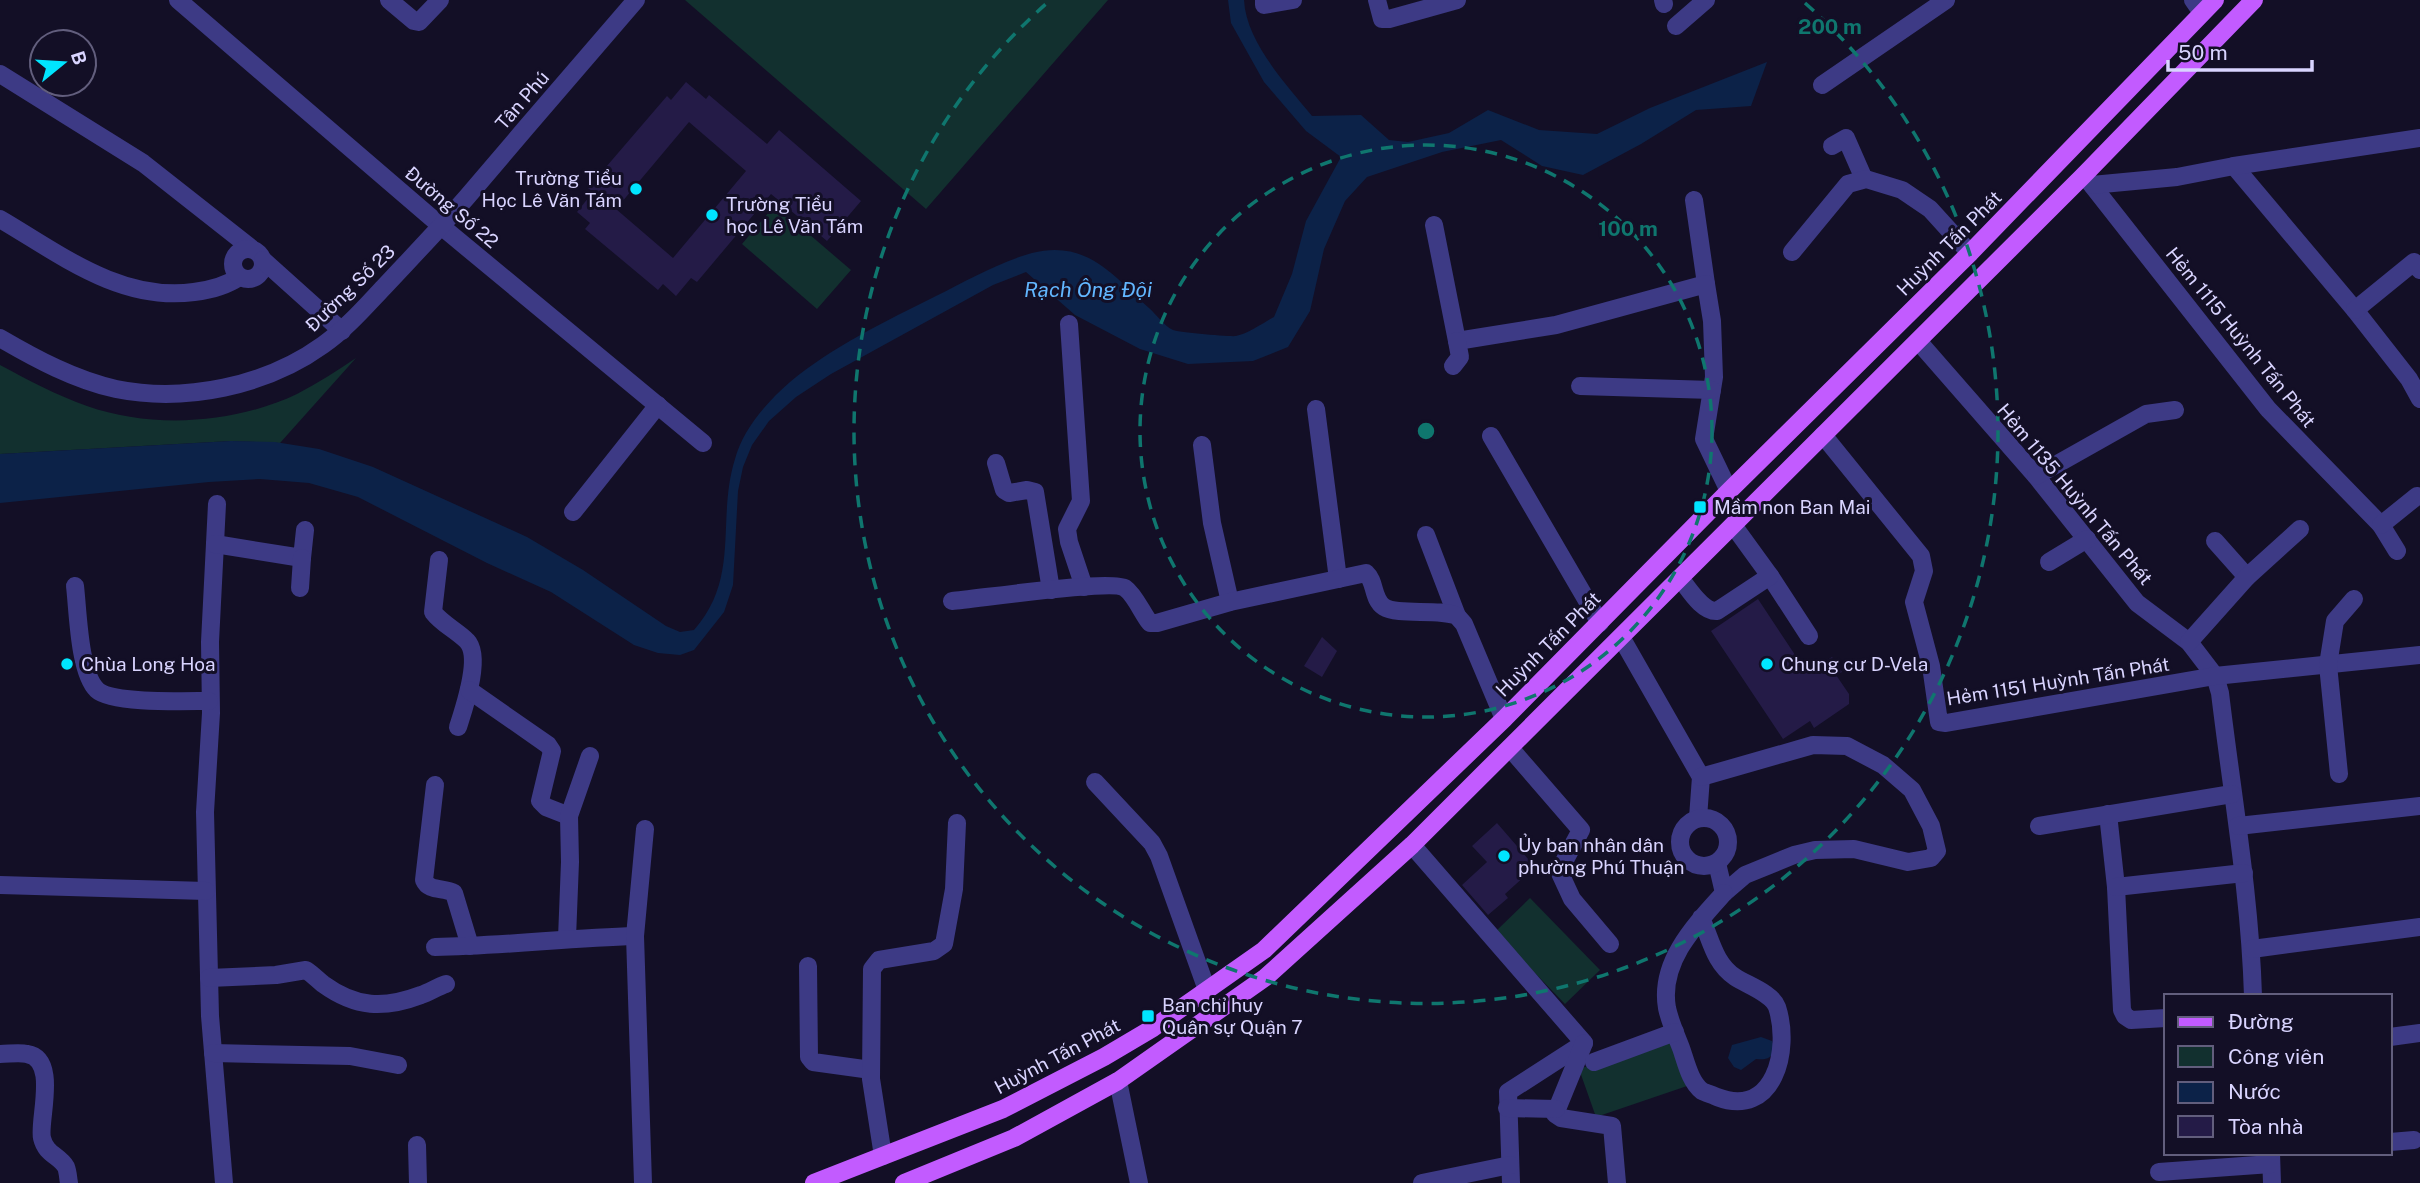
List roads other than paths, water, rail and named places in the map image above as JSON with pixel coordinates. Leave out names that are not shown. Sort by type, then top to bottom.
[{"type":"main road","points":[[904,1183],[1014,1138],[1118,1081],[1266,977],[1412,845],[1919,341],[2088,180],[2254,0]]},
{"type":"main road","name":"Huỳnh Tấn Phát","points":[[814,1183],[1003,1109],[1093,1063],[1153,1028],[1264,950],[1498,724],[1728,491],[1970,253],[2066,154],[2203,4]]},
{"type":"main road","points":[[2066,154],[2088,180]]},
{"type":"main road","points":[[1804,417],[1824,435]]},
{"type":"main road","points":[[1498,724],[1510,748]]},
{"type":"main road","points":[[1394,824],[1412,845]]},
{"type":"street","name":"Đường Số 22","points":[[178,0],[441,226],[704,443]]},
{"type":"street","points":[[389,0],[414,21],[419,22],[440,0]]},
{"type":"street","name":"Tân Phú","points":[[441,226],[635,0]]},
{"type":"street","points":[[1264,0],[1264,5],[1293,0]]},
{"type":"street","points":[[1377,0],[1382,19],[1457,0]]},
{"type":"street","points":[[1676,26],[1706,0]]},
{"type":"street","points":[[1822,85],[1946,0]]},
{"type":"street","points":[[0,74],[143,163],[257,254],[342,331]]},
{"type":"street","points":[[1832,146],[1846,138],[1864,179]]},
{"type":"street","points":[[2088,180],[2177,177],[2420,138]]},
{"type":"street","points":[[2234,166],[2355,310],[2415,375],[2420,399]]},
{"type":"street","points":[[1792,252],[1849,184],[1864,179],[1902,190],[1930,209],[1970,253]]},
{"type":"street","name":"Hẻm 1115 Huỳnh Tấn Phát","points":[[2088,180],[2267,409],[2381,525],[2397,551]]},
{"type":"street","points":[[1694,200],[1712,321],[1714,377],[1704,439],[1728,491]]},
{"type":"street","points":[[0,219],[105,279],[140,291],[171,294],[198,292],[222,286],[239,277],[256,277],[261,272],[257,254]]},
{"type":"street","points":[[1434,225],[1460,357],[1453,366]]},
{"type":"street","name":"Đường Số 23","points":[[0,338],[53,366],[101,385],[135,392],[170,393],[221,388],[269,375],[310,353],[342,331],[441,226]]},
{"type":"street","points":[[239,277],[232,266],[234,257],[241,250],[257,254]]},
{"type":"street","points":[[2355,310],[2414,262],[2420,270]]},
{"type":"street","points":[[1457,341],[1556,325],[1706,284]]},
{"type":"street","points":[[1069,324],[1081,501],[1068,529],[1069,542],[1084,587]]},
{"type":"street","name":"Hẻm 1135 Huỳnh Tấn Phát","points":[[1919,341],[2087,538],[2137,603],[2189,642],[2215,676],[2220,693],[2244,873],[2252,949],[2253,994]]},
{"type":"street","points":[[1580,386],[1712,390]]},
{"type":"street","points":[[573,512],[658,405]]},
{"type":"street","points":[[1315,409],[1338,579]]},
{"type":"street","points":[[2036,477],[2146,414],[2175,410]]},
{"type":"street","name":"Hẻm 1151 Huỳnh Tấn Phát","points":[[1824,435],[1921,556],[1924,572],[1916,592],[1915,610],[1931,666],[1940,722],[2215,676]]},
{"type":"street","points":[[1491,436],[1600,623]]},
{"type":"street","points":[[1202,446],[1212,523],[1230,602]]},
{"type":"street","points":[[996,463],[1004,490],[1009,493],[1027,490],[1035,492],[1051,590]]},
{"type":"street","points":[[2381,525],[2417,496]]},
{"type":"street","points":[[217,504],[209,701],[211,713],[205,811],[209,978],[224,1183]]},
{"type":"street","points":[[1733,525],[1809,636]]},
{"type":"street","points":[[2189,642],[2247,577],[2300,529]]},
{"type":"street","points":[[300,588],[305,530]]},
{"type":"street","points":[[1426,535],[1457,615],[1464,624],[1498,724]]},
{"type":"street","points":[[2049,562],[2087,538]]},
{"type":"street","points":[[2215,541],[2247,577]]},
{"type":"street","points":[[215,544],[302,558]]},
{"type":"street","points":[[439,560],[433,612],[468,643],[472,658],[469,690],[458,727]]},
{"type":"street","points":[[952,601],[1116,585],[1124,587],[1150,623],[1157,623],[1230,602],[1366,573],[1370,576],[1376,599],[1388,610],[1457,615]]},
{"type":"street","points":[[1680,578],[1712,612],[1770,576]]},
{"type":"street","points":[[75,586],[85,661],[90,678],[98,691],[116,698],[209,701]]},
{"type":"street","points":[[2339,774],[2328,665],[2335,621],[2354,599]]},
{"type":"street","points":[[1621,637],[1701,777],[1698,818]]},
{"type":"street","points":[[2215,676],[2420,655]]},
{"type":"street","points":[[469,690],[548,745],[552,751],[540,801],[545,807],[569,816]]},
{"type":"street","points":[[1701,777],[1813,745],[1847,746],[1883,765],[1912,790],[1931,827],[1937,851],[1931,858],[1908,862],[1853,849],[1815,850],[1794,855],[1745,875],[1701,918],[1681,945],[1669,971],[1665,989],[1667,1009],[1693,1080],[1702,1091],[1738,1102],[1755,1096],[1771,1084],[1778,1069],[1782,1042],[1777,1006],[1771,999],[1732,975],[1718,961],[1701,918]]},
{"type":"street","points":[[1510,748],[1581,830],[1559,871],[1572,899],[1610,944]]},
{"type":"street","points":[[567,938],[569,816],[590,756]]},
{"type":"street","points":[[1095,782],[1152,843],[1207,990]]},
{"type":"street","points":[[435,785],[424,880],[426,886],[454,893],[470,946]]},
{"type":"street","points":[[2039,826],[2232,794]]},
{"type":"street","points":[[2238,826],[2420,806]]},
{"type":"street","points":[[2108,814],[2116,887],[2124,1016],[2131,1020],[2164,1018]]},
{"type":"street","points":[[1707,817],[1715,820],[1727,833],[1727,850],[1717,863],[1700,866],[1692,863],[1681,851],[1680,837],[1689,822],[1707,817]]},
{"type":"street","points":[[883,1156],[870,1070],[872,969],[880,960],[934,951],[944,944],[954,889],[957,823]]},
{"type":"street","points":[[643,1183],[635,936],[645,829]]},
{"type":"street","points":[[1412,845],[1584,1043]]},
{"type":"street","points":[[1717,863],[1724,893]]},
{"type":"street","points":[[2116,887],[2244,873]]},
{"type":"street","points":[[0,885],[206,891]]},
{"type":"street","points":[[2252,949],[2420,927]]},
{"type":"street","points":[[435,947],[635,936]]},
{"type":"street","points":[[808,966],[809,1057],[813,1062],[870,1070]]},
{"type":"street","points":[[209,978],[276,975],[306,970],[325,985],[354,1001],[370,1005],[421,995],[446,984]]},
{"type":"street","points":[[1594,1062],[1675,1032]]},
{"type":"street","points":[[2392,1037],[2420,1033]]},
{"type":"street","points":[[1422,1183],[1511,1174],[1508,1092],[1584,1043]]},
{"type":"street","points":[[1584,1043],[1555,1114],[1561,1118],[1612,1126],[1617,1183]]},
{"type":"street","points":[[213,1053],[350,1056],[398,1065]]},
{"type":"street","points":[[0,1054],[29,1054],[40,1065],[46,1093],[41,1136],[47,1150],[65,1166],[69,1183]]},
{"type":"street","points":[[1118,1081],[1139,1183]]},
{"type":"street","points":[[1507,1108],[1556,1109]]},
{"type":"street","points":[[2392,1142],[2414,1140]]},
{"type":"street","points":[[416,1145],[418,1183]]},
{"type":"street","points":[[2159,1172],[2271,1156],[2272,1183]]},
{"type":"water","name":"Rạch Ông Đội","points":[[1228,0],[1244,0],[1246,16],[1260,47],[1312,116],[1361,115],[1389,140],[1408,142],[1449,133],[1488,110],[1539,130],[1597,134],[1650,108],[1767,62],[1751,106],[1696,110],[1583,175],[1542,166],[1501,140],[1442,152],[1367,177],[1345,201],[1324,249],[1310,311],[1288,347],[1253,361],[1188,364],[1140,349],[1075,315],[1026,272],[993,285],[831,374],[796,397],[769,421],[752,445],[743,467],[738,491],[733,585],[724,612],[694,650],[680,655],[658,653],[634,645],[551,592],[487,563],[358,497],[309,483],[260,479],[209,482],[0,503],[0,454],[231,441],[275,442],[319,449],[373,467],[527,537],[583,570],[666,626],[680,632],[694,630],[718,590],[723,569],[730,482],[739,448],[750,427],[773,398],[806,369],[879,325],[995,267],[1032,253],[1051,250],[1068,251],[1097,263],[1173,330],[1236,336],[1274,317],[1292,274],[1306,221],[1341,157],[1306,131],[1264,82],[1231,23]]},
{"type":"water","points":[[1761,1037],[1772,1041],[1775,1049],[1772,1055],[1765,1059],[1756,1059],[1741,1070],[1734,1067],[1728,1058],[1732,1045]]},
{"type":"place","name":"Trường Tiểu Học Lê Văn Tám","points":[[636,189]]},
{"type":"place","name":"Trường Tiểu học Lê Văn Tám","points":[[712,215]]},
{"type":"place","name":"Mầm non Ban Mai","points":[[1700,507]]},
{"type":"place","name":"Chùa Long Hoa","points":[[67,664]]},
{"type":"place","name":"Chung cư D-Vela","points":[[1767,664]]},
{"type":"place","name":"Ủy ban nhân dân phường Phú Thuận","points":[[1504,856]]},
{"type":"place","name":"Ban chỉ huy Quân sự Quận 7","points":[[1148,1016]]}]
